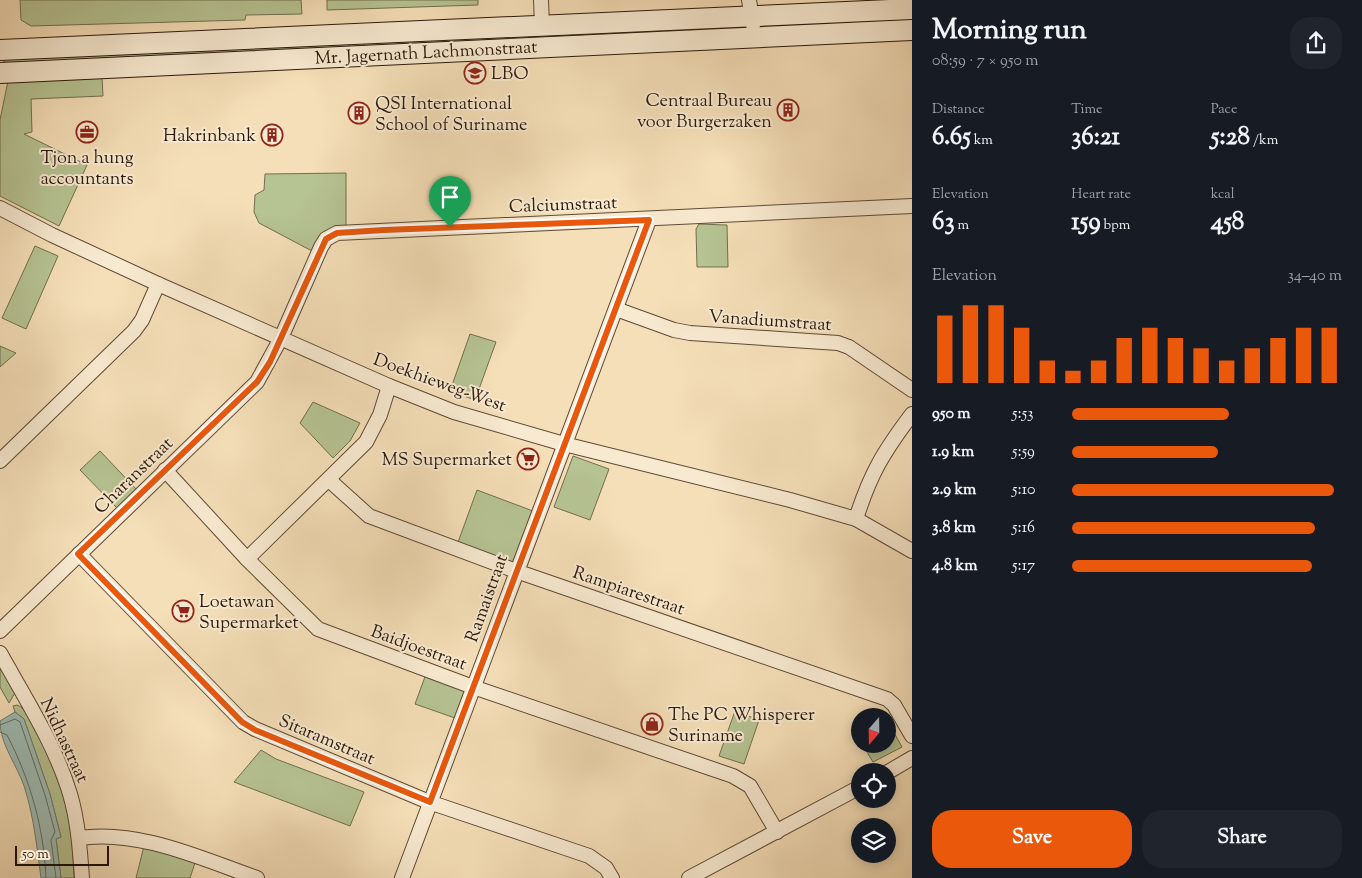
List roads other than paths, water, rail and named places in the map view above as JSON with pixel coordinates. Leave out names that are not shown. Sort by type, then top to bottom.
[{"type":"main road","name":"Mr. Jagernath Lachmonstraat","points":[[0,50],[535,26],[751,8],[912,9]]},
{"type":"main road","points":[[530,47],[535,26]]},
{"type":"main road","name":"Mr. Jagernath Lachmonstraat","points":[[0,73],[912,30]]},
{"type":"main road","points":[[362,34],[363,55]]},
{"type":"street","points":[[535,26],[541,0]]},
{"type":"street","points":[[751,8],[755,38]]},
{"type":"street","name":"Calciumstraat","points":[[281,338],[321,247],[326,239],[337,233],[649,220],[912,206]]},
{"type":"street","name":"Doekhieweg-West","points":[[0,208],[52,235],[158,284],[390,386],[454,412],[564,444],[790,500],[856,519],[912,551]]},
{"type":"street","name":"Ramaistraat","points":[[402,878],[649,220]]},
{"type":"street","points":[[0,461],[134,331],[142,320],[158,284]]},
{"type":"street","name":"Vanadiumstraat","points":[[616,309],[674,330],[690,333],[838,343],[849,347],[912,390]]},
{"type":"street","name":"Charanstraat","points":[[0,631],[257,382],[281,338]]},
{"type":"street","points":[[247,560],[366,442],[380,415],[390,386]]},
{"type":"street","points":[[856,519],[867,483],[886,448],[912,414]]},
{"type":"street","name":"Baidjoestraat","points":[[165,470],[247,560],[318,629],[474,687],[733,776],[750,786],[777,832]]},
{"type":"street","name":"Rampiarestraat","points":[[329,480],[369,516],[516,571],[887,700],[894,706],[912,736]]},
{"type":"street","name":"Sitaramstraat","points":[[78,554],[242,722],[255,730],[430,802],[589,856],[606,868],[612,878]]},
{"type":"street","name":"Nidhastraat","points":[[0,653],[59,763],[70,795],[79,838],[82,878]]},
{"type":"street","points":[[896,767],[912,758]]},
{"type":"street","points":[[689,878],[851,792]]},
{"type":"street","points":[[79,838],[102,834],[144,842],[257,878]]},
{"type":"water","points":[[15,712],[24,719],[50,794],[61,837],[56,839],[61,878],[41,878],[31,811],[22,780],[6,747],[1,730],[0,721]]},
{"type":"place","name":"LBO","points":[[475,73]]},
{"type":"place","name":"Centraal Bureau voor Burgerzaken","points":[[788,110]]},
{"type":"place","name":"QSI International School of Suriname","points":[[359,113]]},
{"type":"place","name":"Tjon a hung accountants","points":[[87,132]]},
{"type":"place","name":"Hakrinbank","points":[[272,135]]},
{"type":"place","name":"MS Supermarket","points":[[528,459]]},
{"type":"place","name":"Loetawan Supermarket","points":[[183,611]]},
{"type":"place","name":"The PC Whisperer Suriname","points":[[652,724]]}]
